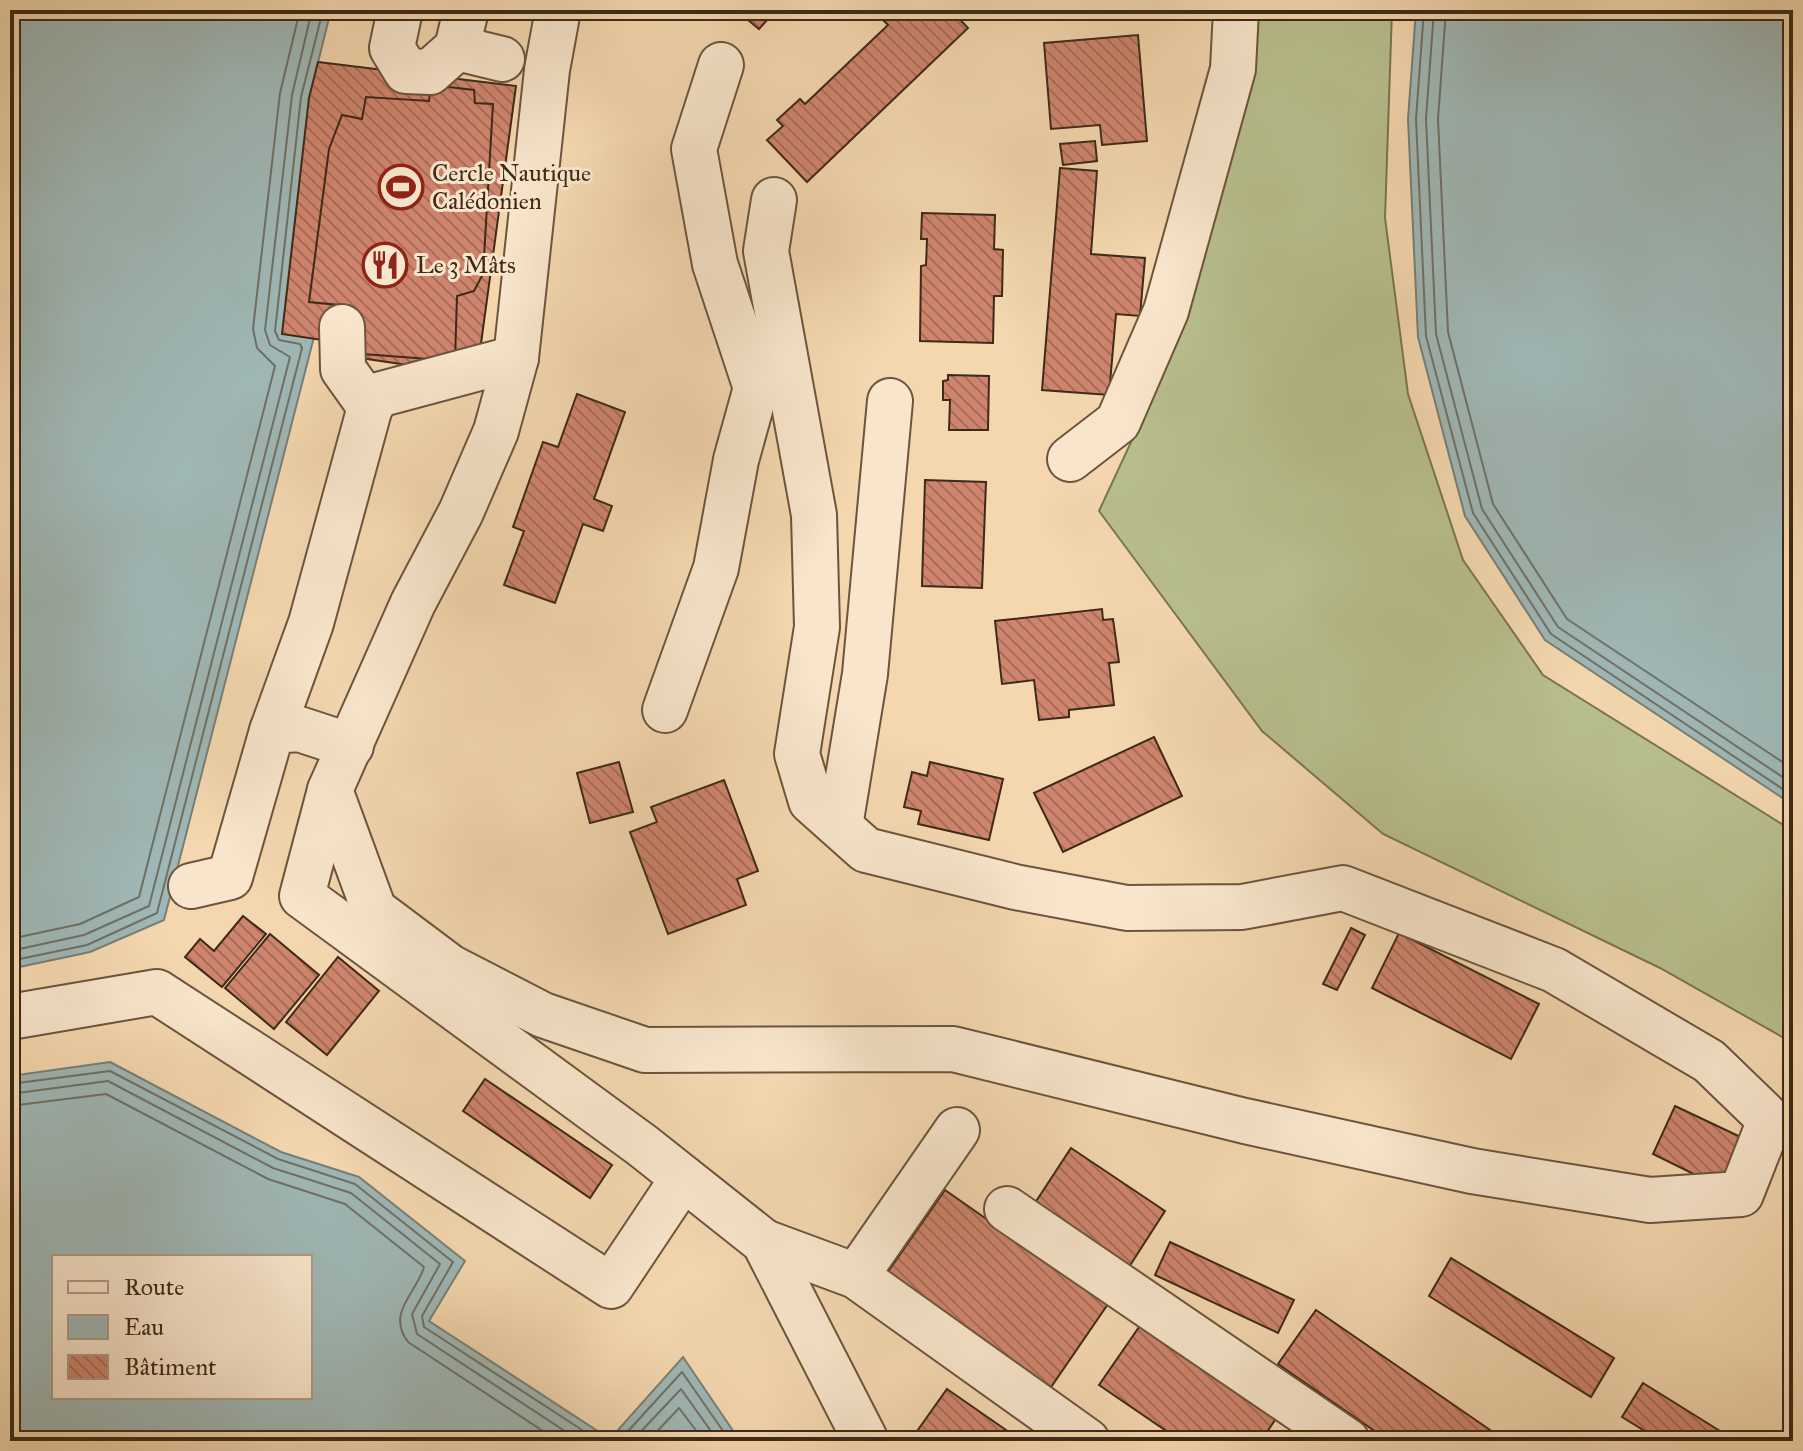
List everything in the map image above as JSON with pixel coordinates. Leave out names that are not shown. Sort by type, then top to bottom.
[{"type":"street","points":[[558,10],[524,64],[516,358],[496,431],[461,512],[413,603],[341,766],[302,896],[683,1178],[764,1242],[856,1276],[1087,1441]]},
{"type":"street","points":[[1070,459],[1118,422],[1166,311],[1233,69],[1236,10]]},
{"type":"street","points":[[386,39],[406,71],[430,72],[461,29],[524,64]]},
{"type":"street","points":[[272,731],[299,729],[341,766],[374,910],[450,967],[543,1015],[645,1050],[953,1049],[1245,1121],[1472,1171],[1650,1200],[1741,1194],[1770,1120],[1709,1061],[1554,970],[1343,888],[1242,907],[1127,908],[1015,887],[866,850],[811,801],[797,754],[817,627],[814,515],[775,391],[715,264],[694,149],[721,65]]},
{"type":"street","points":[[665,710],[716,568],[736,460],[775,391],[766,251],[774,200]]},
{"type":"street","points":[[342,327],[343,369],[370,407]]},
{"type":"street","points":[[191,886],[230,877],[272,731],[311,623],[370,407],[378,395],[516,358]]},
{"type":"street","points":[[840,826],[865,674],[890,401]]},
{"type":"street","points":[[10,1017],[157,992],[611,1286],[683,1178]]},
{"type":"street","points":[[856,1276],[957,1130]]},
{"type":"street","points":[[1007,1209],[1301,1429],[1347,1441]]},
{"type":"street","points":[[764,1242],[866,1441]]},
{"type":"green space","points":[[1257,10],[1392,10],[1385,218],[1408,394],[1463,560],[1543,675],[1793,831],[1793,1043],[1660,968],[1383,834],[1262,731],[1099,511],[1152,397]]},
{"type":"water","points":[[10,10],[331,10],[309,99],[314,337],[164,920],[90,952],[10,969]]},
{"type":"water","points":[[1416,10],[1793,10],[1793,805],[1545,640],[1465,516],[1418,337],[1408,119]]},
{"type":"water","points":[[110,1062],[281,1152],[359,1177],[465,1261],[429,1321],[610,1439],[683,1357],[740,1441],[10,1441],[10,1076]]},
{"type":"building","points":[[736,10],[789,10],[783,18],[775,11],[759,29]]},
{"type":"building","points":[[893,10],[951,10],[968,28],[807,182],[767,140],[783,126],[777,120],[800,99],[805,104],[888,25],[883,20]]},
{"type":"building","points":[[1138,35],[1147,141],[1102,145],[1100,125],[1051,129],[1044,43]]},
{"type":"building","name":"Cercle Nautique Calédonien","points":[[318,62],[516,86],[480,351],[441,370],[347,356],[329,341],[282,334],[309,98]]},
{"type":"building","name":"Cercle Nautique Calédonien","points":[[431,85],[474,90],[475,103],[493,104],[483,274],[474,291],[457,296],[455,361],[350,353],[349,306],[309,302],[329,149],[342,115],[362,119],[366,97],[429,101]]},
{"type":"building","points":[[1095,141],[1097,161],[1063,165],[1060,144]]},
{"type":"building","points":[[1060,168],[1097,171],[1091,254],[1145,258],[1140,316],[1116,314],[1109,395],[1042,390]]},
{"type":"building","points":[[922,213],[995,215],[994,249],[1003,250],[1002,296],[994,296],[993,343],[920,341],[921,266],[926,265],[927,239],[921,239]]},
{"type":"building","points":[[948,375],[989,376],[988,430],[949,430],[950,400],[943,400],[943,381],[948,380]]},
{"type":"building","points":[[577,394],[625,412],[594,499],[612,506],[603,531],[583,524],[555,603],[504,585],[524,531],[513,527],[543,442],[558,447]]},
{"type":"building","points":[[925,480],[986,482],[982,588],[922,586]]},
{"type":"building","points":[[1102,609],[1103,620],[1113,619],[1119,662],[1109,663],[1114,705],[1069,710],[1069,717],[1039,720],[1034,680],[1002,684],[995,621]]},
{"type":"building","points":[[1154,737],[1182,796],[1063,852],[1034,793]]},
{"type":"building","points":[[619,762],[633,812],[590,823],[577,773]]},
{"type":"building","points":[[930,762],[1003,779],[989,840],[918,824],[921,811],[904,807],[912,772],[927,776]]},
{"type":"building","points":[[724,780],[758,871],[737,879],[746,905],[668,934],[630,832],[657,822],[651,807]]},
{"type":"building","points":[[243,916],[266,934],[222,987],[185,957],[200,939],[214,951]]},
{"type":"building","points":[[1351,928],[1365,935],[1337,990],[1323,984]]},
{"type":"building","points":[[1399,933],[1539,1004],[1511,1059],[1372,988]]},
{"type":"building","points":[[270,934],[319,975],[274,1029],[225,988]]},
{"type":"building","points":[[338,957],[379,991],[327,1055],[286,1022]]},
{"type":"building","points":[[485,1079],[612,1165],[590,1198],[463,1111]]},
{"type":"building","points":[[1675,1106],[1747,1140],[1724,1189],[1653,1154]]},
{"type":"building","points":[[1071,1148],[1165,1211],[1127,1270],[1033,1206]]},
{"type":"building","points":[[945,1190],[1108,1304],[1049,1390],[885,1276]]},
{"type":"building","points":[[1170,1242],[1294,1300],[1278,1333],[1155,1275]]},
{"type":"building","points":[[1451,1258],[1614,1358],[1591,1397],[1429,1296]]},
{"type":"building","points":[[1316,1310],[1506,1441],[1389,1441],[1278,1364]]},
{"type":"building","points":[[1146,1317],[1281,1411],[1261,1441],[1181,1441],[1099,1385]]},
{"type":"building","points":[[1643,1383],[1736,1441],[1661,1441],[1622,1417]]},
{"type":"building","points":[[947,1389],[1016,1437],[1013,1441],[910,1441]]},
{"type":"place","name":"Cercle Nautique Calédonien","points":[[401,187]]},
{"type":"place","name":"Le 3 Mâts","points":[[385,265]]}]
